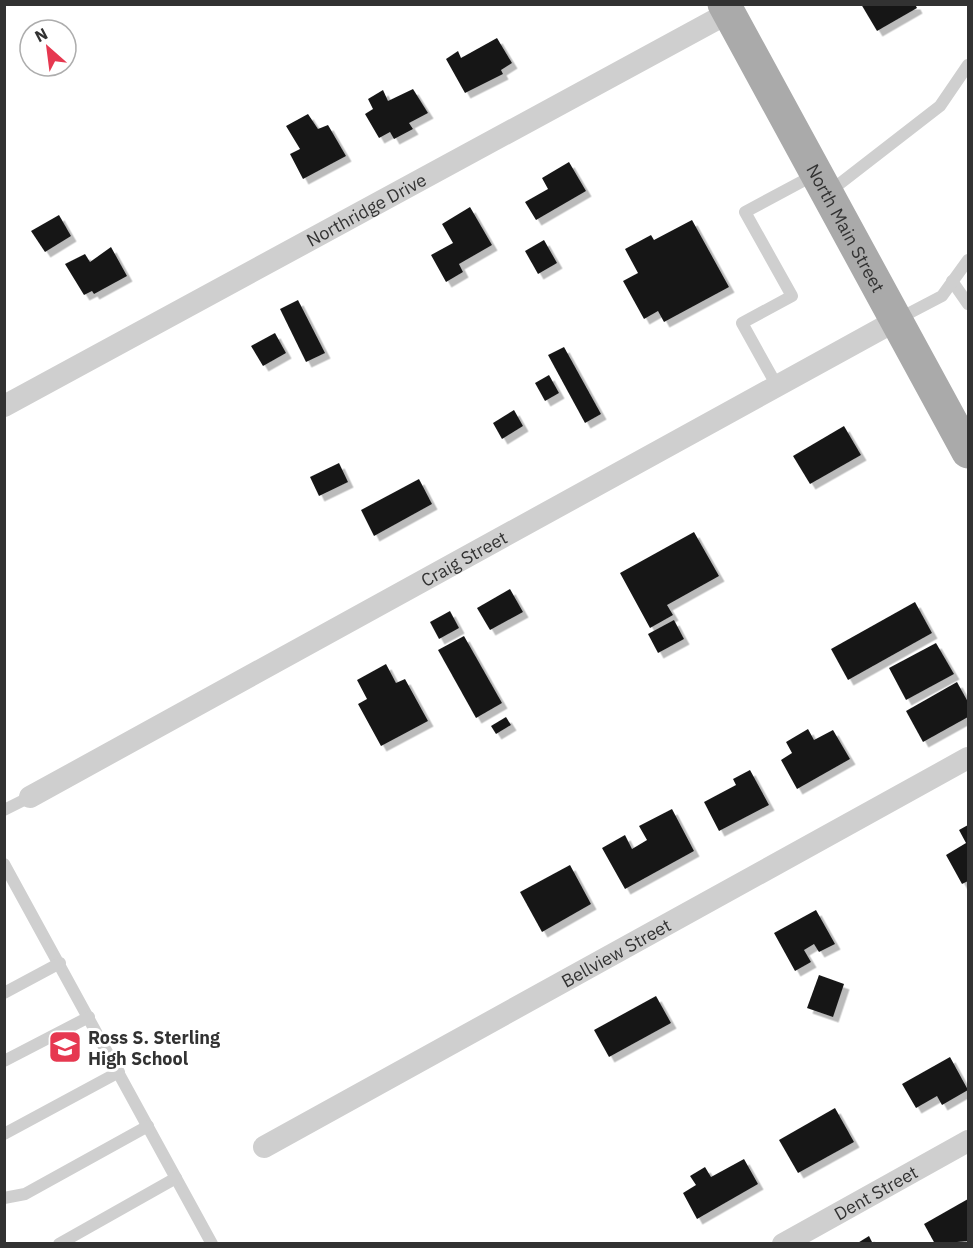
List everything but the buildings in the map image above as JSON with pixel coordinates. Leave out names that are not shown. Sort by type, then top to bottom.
[{"type":"main road","name":"North Main Street","points":[[726,9],[969,452]]},
{"type":"street","name":"Northridge Drive","points":[[4,406],[726,9]]},
{"type":"street","name":"Craig Street","points":[[30,797],[897,320]]},
{"type":"street","name":"Bellview Street","points":[[264,1147],[969,758]]},
{"type":"street","name":"Dent Street","points":[[783,1244],[969,1140]]},
{"type":"lane","points":[[777,386],[742,323],[792,296],[746,212],[822,183],[940,106],[969,65]]},
{"type":"lane","points":[[897,320],[942,296],[969,260]]},
{"type":"lane","points":[[952,281],[969,304]]},
{"type":"lane","points":[[4,810],[30,797]]},
{"type":"lane","points":[[4,864],[212,1244]]},
{"type":"lane","points":[[4,993],[60,963]]},
{"type":"lane","points":[[4,1061],[89,1017]]},
{"type":"lane","points":[[4,1134],[119,1072]]},
{"type":"lane","points":[[4,1198],[25,1194],[148,1126]]},
{"type":"lane","points":[[60,1244],[176,1178]]},
{"type":"place","name":"Ross S. Sterling High School","points":[[65,1047]]}]
